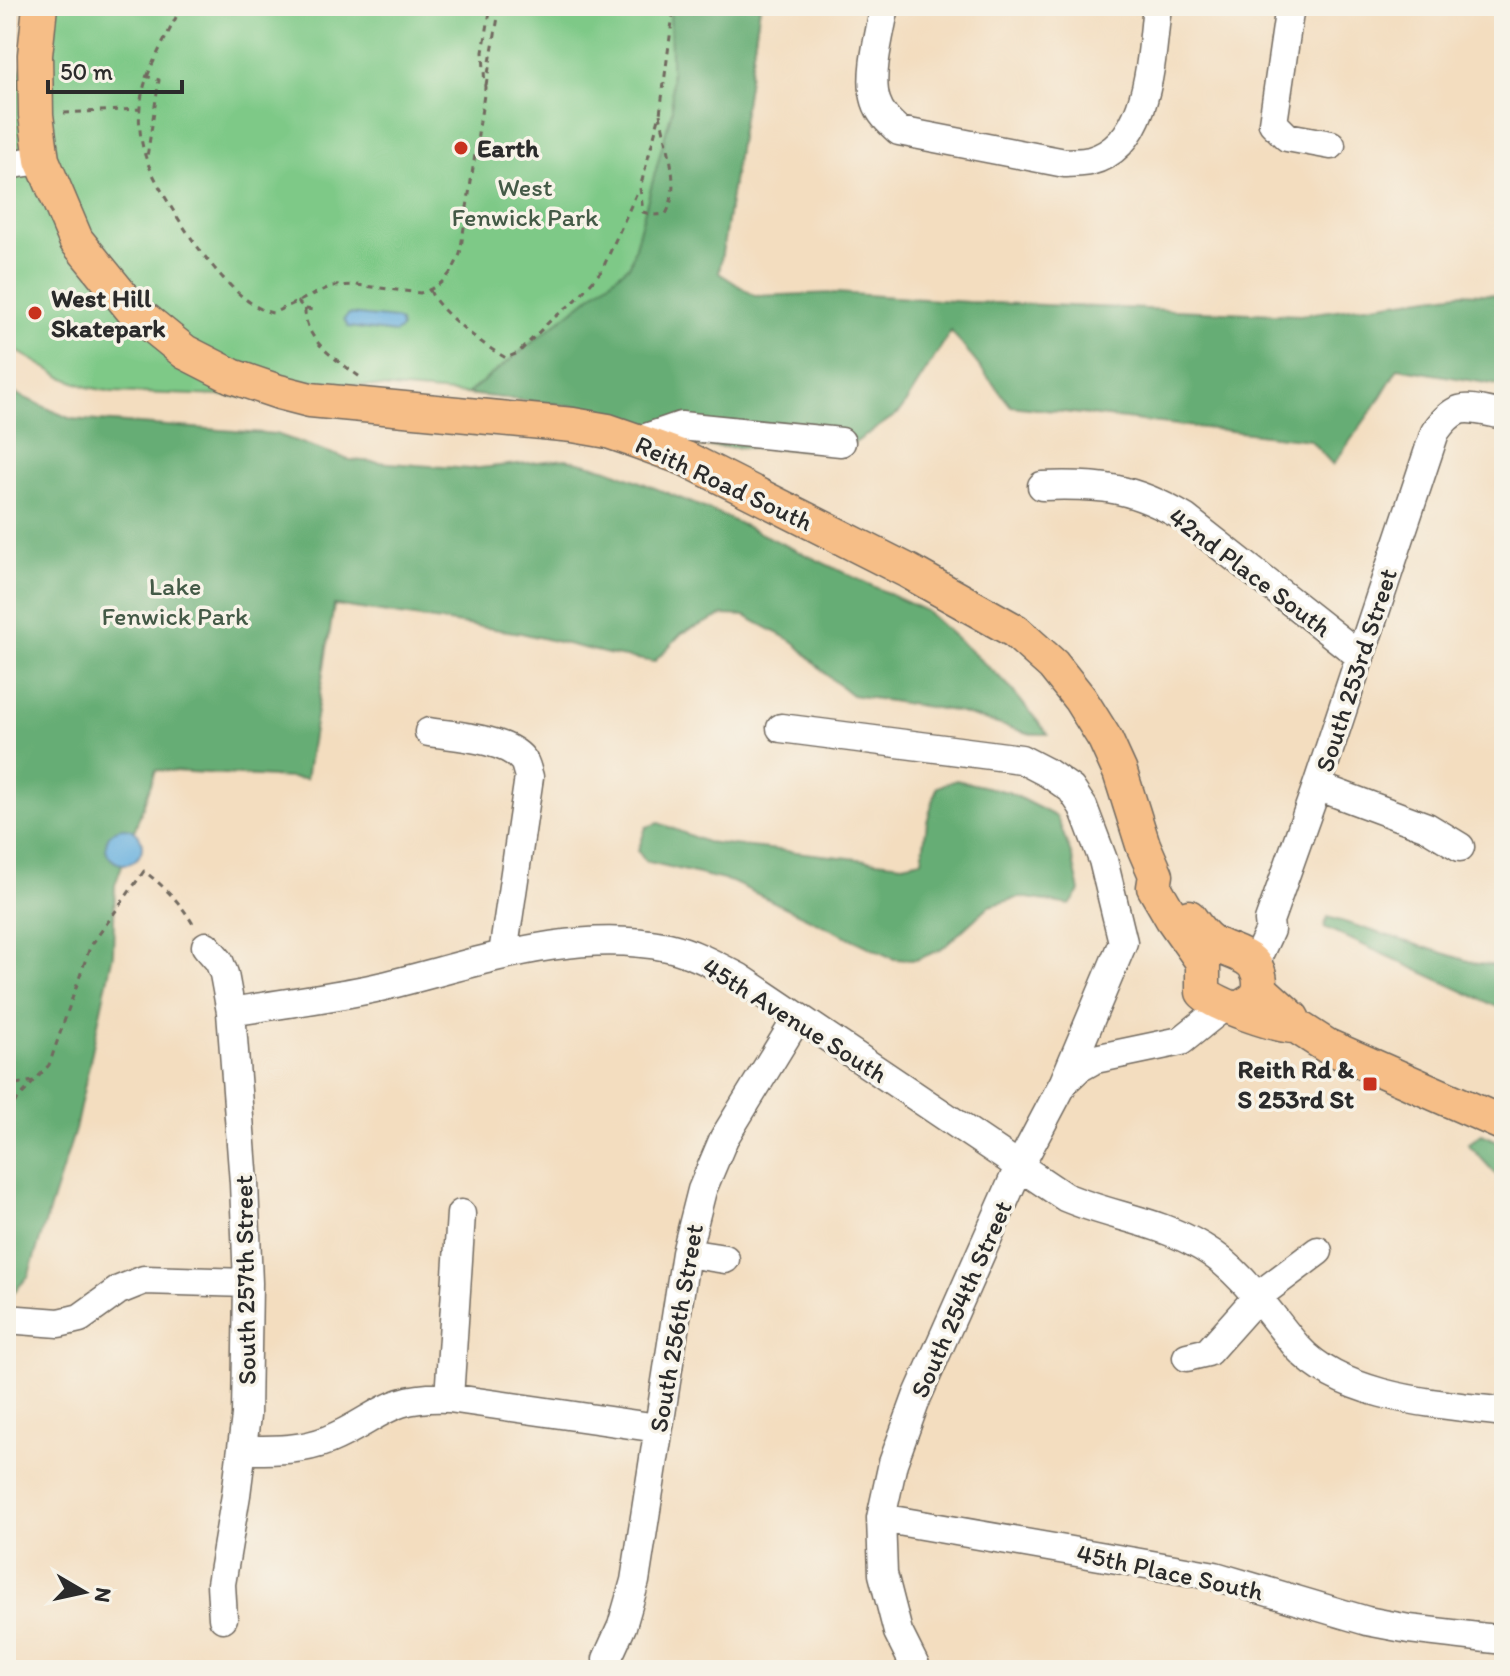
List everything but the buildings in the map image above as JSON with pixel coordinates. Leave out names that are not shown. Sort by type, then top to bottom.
[{"type":"main road","name":"Reith Road South","points":[[40,6],[35,55],[36,115],[42,160],[76,240],[132,309],[185,352],[232,376],[279,392],[310,400],[573,425],[608,431],[637,441],[686,459],[908,571],[1015,631],[1053,665],[1080,699],[1105,739],[1120,772],[1156,875],[1154,887],[1198,952],[1212,967]]},
{"type":"main road","name":"Reith Road South","points":[[1212,967],[1252,961],[1258,980],[1296,1026]]},
{"type":"main road","name":"Reith Road South","points":[[1212,967],[1203,992],[1209,998],[1272,1023],[1296,1026]]},
{"type":"main road","points":[[1231,1006],[1249,1005],[1258,980]]},
{"type":"main road","points":[[1296,1026],[1327,1046],[1504,1124]]},
{"type":"street","points":[[885,6],[873,84],[876,102],[884,117],[899,131],[1065,163],[1091,161],[1111,151],[1138,119],[1145,97],[1157,6]]},
{"type":"street","points":[[1290,6],[1273,123],[1287,137],[1331,145]]},
{"type":"street","points":[[6,165],[42,160]]},
{"type":"street","name":"South 253rd Street","points":[[1258,980],[1258,956],[1270,930],[1269,921],[1435,432],[1451,412],[1461,409],[1504,415]]},
{"type":"street","points":[[637,441],[681,426],[841,442]]},
{"type":"street","name":"42nd Place South","points":[[1042,486],[1091,484],[1119,489],[1165,506],[1185,518],[1360,656]]},
{"type":"street","name":"South 254th Street","points":[[781,728],[1021,759],[1048,773],[1071,789],[1083,807],[1103,860],[1123,942],[1064,1082],[1019,1167],[917,1397],[893,1463],[881,1518],[883,1574],[898,1632],[917,1670]]},
{"type":"street","points":[[429,732],[489,742],[509,749],[524,759],[529,777],[503,954]]},
{"type":"street","points":[[1317,786],[1427,827],[1460,847]]},
{"type":"street","name":"South 253rd Street","points":[[1212,967],[1243,946],[1269,921]]},
{"type":"street","name":"45th Avenue South","points":[[231,1012],[372,988],[503,954],[564,944],[617,941],[668,947],[717,966],[798,1017],[1065,1197],[1164,1228],[1205,1248],[1258,1296],[1301,1350],[1336,1375],[1369,1389],[1411,1401],[1504,1412]]},
{"type":"street","name":"South 257th Street","points":[[206,946],[219,961],[224,974],[231,1012],[248,1283],[247,1381],[242,1450],[221,1584],[223,1618]]},
{"type":"street","points":[[1156,1045],[1191,1012],[1212,967]]},
{"type":"street","points":[[1064,1082],[1095,1059],[1181,1041],[1222,1008],[1231,1006]]},
{"type":"street","name":"South 256th Street","points":[[605,1666],[622,1626],[635,1581],[686,1253],[702,1190],[724,1138],[798,1017]]},
{"type":"street","points":[[449,1398],[461,1214]]},
{"type":"street","points":[[1187,1357],[1208,1352],[1258,1296],[1318,1251]]},
{"type":"street","points":[[686,1253],[725,1259]]},
{"type":"street","points":[[6,1319],[59,1323],[80,1318],[128,1286],[144,1280],[248,1283]]},
{"type":"street","points":[[242,1450],[282,1451],[328,1441],[395,1403],[422,1396],[658,1428]]},
{"type":"street","name":"45th Place South","points":[[881,1518],[1215,1576],[1327,1611],[1395,1627],[1504,1640]]},
{"type":"path","points":[[170,6],[179,12]]},
{"type":"path","points":[[181,6],[145,76],[140,109],[142,144],[172,208],[230,288],[264,311],[273,313],[320,289],[346,284],[409,294],[430,290],[448,278],[460,254],[500,6]]},
{"type":"path","points":[[485,88],[483,52],[491,6]]},
{"type":"path","points":[[430,290],[438,304],[487,348],[506,358],[518,353],[576,300],[602,270],[640,186],[660,114],[674,6]]},
{"type":"path","points":[[145,76],[159,80],[147,159]]},
{"type":"path","points":[[36,115],[140,109]]},
{"type":"path","points":[[640,186],[643,212],[666,214],[672,204],[673,177],[660,114]]},
{"type":"path","points":[[297,301],[305,309],[314,310]]},
{"type":"path","points":[[305,309],[305,320],[316,341],[367,384],[386,407]]},
{"type":"path","points":[[6,1112],[49,1065],[90,947],[144,871],[162,884],[183,907],[206,946]]},
{"type":"path","points":[[6,1077],[16,1084],[34,1081]]},
{"type":"green space","name":"West Fenwick Park","points":[[53,6],[760,6],[692,446],[605,410],[574,403],[294,380],[252,397],[113,392],[87,387],[62,377],[17,351],[6,339],[6,100]]},
{"type":"green space","points":[[670,6],[760,6],[719,273],[755,296],[836,293],[968,302],[1300,315],[1460,293],[1504,295],[1504,386],[1398,368],[1333,465],[1310,440],[1011,406],[951,331],[900,412],[843,451],[692,446],[600,409],[467,394],[630,265],[672,110]]},
{"type":"green space","name":"Lake Fenwick Park","points":[[6,386],[14,393],[71,419],[276,434],[350,460],[470,469],[566,459],[608,469],[719,514],[926,611],[1007,684],[1048,734],[1031,734],[954,711],[852,695],[794,642],[745,616],[723,615],[682,633],[654,662],[521,633],[334,605],[306,779],[156,770],[115,885],[113,954],[75,1130],[28,1277],[12,1294],[6,1294]]},
{"type":"green space","points":[[956,780],[1008,792],[1057,817],[1072,857],[1080,891],[1070,905],[1021,897],[989,906],[942,949],[916,960],[894,959],[732,882],[645,861],[638,851],[646,827],[659,823],[706,842],[903,864],[922,860],[927,822],[937,787]]},
{"type":"green space","points":[[1328,917],[1478,964],[1504,966],[1504,1010],[1324,927]]},
{"type":"green space","points":[[1482,1134],[1504,1144],[1504,1183],[1468,1144]]},
{"type":"water","points":[[349,314],[395,319],[400,322],[401,329],[395,333],[348,327],[344,319]]},
{"type":"water","points":[[124,828],[136,834],[142,846],[136,858],[124,864],[112,858],[106,846],[112,834]]},
{"type":"place","name":"Earth","points":[[461,148]]},
{"type":"place","name":"West Hill Skatepark","points":[[35,313]]},
{"type":"place","name":"Reith Rd & S 253rd St","points":[[1370,1084]]}]
